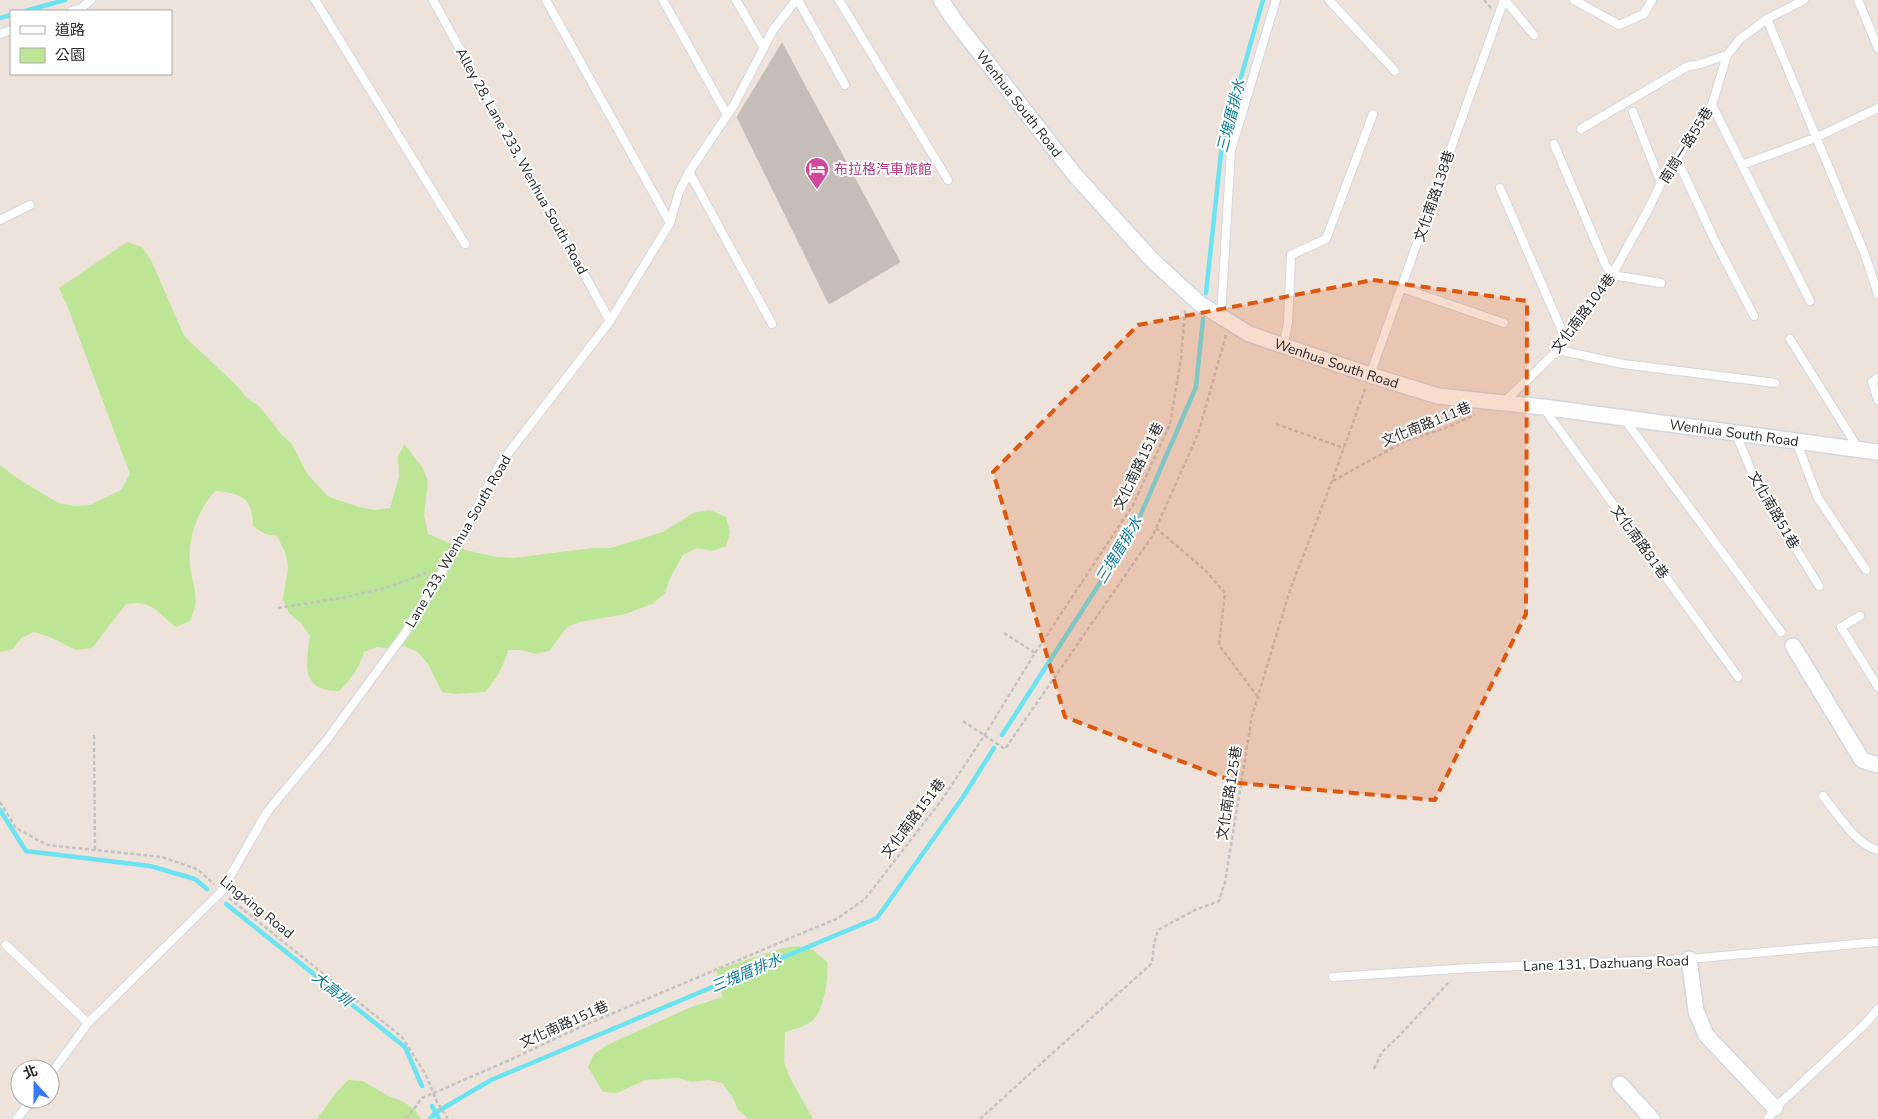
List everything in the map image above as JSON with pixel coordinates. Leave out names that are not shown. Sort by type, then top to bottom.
[{"type":"street","name":"Wenhua South Road","points":[[941,0],[955,21],[1074,174],[1152,260],[1199,303],[1249,334],[1438,396],[1542,407],[1878,452]]},
{"type":"street","points":[[1793,646],[1862,760],[1878,766]]},
{"type":"street","points":[[1690,960],[1696,1011],[1706,1035],[1771,1114]]},
{"type":"street","points":[[1620,1084],[1652,1119]]},
{"type":"lane","points":[[76,10],[91,0]]},
{"type":"lane","points":[[315,0],[465,244]]},
{"type":"lane","name":"Alley 28, Lane 233, Wenhua South Road","points":[[433,0],[610,321]]},
{"type":"lane","points":[[546,0],[670,223]]},
{"type":"lane","points":[[664,0],[727,115]]},
{"type":"lane","points":[[736,0],[764,48]]},
{"type":"lane","points":[[797,0],[845,86]]},
{"type":"lane","name":"Lane 233, Wenhua South Road","points":[[60,1061],[88,1023],[222,892],[267,812],[326,741],[405,634],[447,564],[500,464],[610,321],[670,223],[679,192],[688,172],[727,115],[773,30],[797,0]]},
{"type":"lane","points":[[839,0],[948,180]]},
{"type":"lane","points":[[1225,318],[1231,150],[1276,0]]},
{"type":"lane","points":[[1328,0],[1395,72]]},
{"type":"lane","points":[[1504,0],[1534,35]]},
{"type":"lane","name":"文化南路138巷","points":[[1370,375],[1504,0]]},
{"type":"lane","points":[[1574,0],[1619,24],[1644,14],[1652,0]]},
{"type":"lane","name":"南崗一路55巷","points":[[1648,210],[1661,183],[1712,105],[1727,55],[1740,39],[1767,19],[1804,0]]},
{"type":"lane","points":[[1858,0],[1878,48]]},
{"type":"lane","points":[[1767,19],[1864,252],[1878,294]]},
{"type":"lane","points":[[1580,129],[1688,66],[1727,55]]},
{"type":"lane","points":[[1712,105],[1810,301]]},
{"type":"lane","points":[[1742,165],[1815,138],[1878,108]]},
{"type":"lane","points":[[1633,112],[1661,183]]},
{"type":"lane","points":[[1283,346],[1288,323],[1291,255],[1326,239],[1373,114]]},
{"type":"lane","points":[[1554,144],[1606,266],[1612,275],[1661,283]]},
{"type":"lane","points":[[1677,158],[1714,239],[1754,316]]},
{"type":"lane","points":[[688,172],[772,324]]},
{"type":"lane","points":[[1500,188],[1566,340]]},
{"type":"lane","points":[[0,220],[30,205]]},
{"type":"lane","name":"文化南路104巷","points":[[1502,403],[1558,350],[1566,340],[1612,275],[1648,210]]},
{"type":"lane","points":[[1402,288],[1504,324]]},
{"type":"lane","points":[[1790,339],[1859,450]]},
{"type":"lane","points":[[1558,350],[1623,364],[1775,384]]},
{"type":"lane","points":[[1878,378],[1872,382],[1878,400]]},
{"type":"lane","name":"文化南路81巷","points":[[1542,407],[1738,677]]},
{"type":"lane","points":[[1624,418],[1781,632]]},
{"type":"lane","name":"文化南路51巷","points":[[1735,432],[1759,489],[1819,586]]},
{"type":"lane","points":[[1796,440],[1818,498],[1866,570]]},
{"type":"lane","points":[[1860,616],[1842,627],[1878,687]]},
{"type":"lane","points":[[1823,796],[1857,838],[1869,848],[1878,850]]},
{"type":"lane","name":"Lane 131, Dazhuang Road","points":[[1333,977],[1471,968],[1690,960],[1878,942]]},
{"type":"lane","points":[[6,945],[88,1023]]},
{"type":"lane","points":[[1771,1114],[1864,1025],[1878,1009]]},
{"type":"lane","points":[[16,1119],[24,1109]]},
{"type":"path","name":"文化南路151巷","points":[[406,1119],[422,1098],[578,1028],[838,918],[865,899],[941,801],[1035,653],[1133,506],[1170,424],[1181,359],[1187,291]]},
{"type":"path","points":[[963,721],[1005,749],[1156,528],[1198,434],[1225,318]]},
{"type":"path","name":"文化南路125巷","points":[[980,1119],[1152,963],[1158,930],[1195,910],[1219,901],[1225,882],[1252,716],[1290,590],[1370,375]]},
{"type":"path","name":"文化南路111巷","points":[[1332,481],[1405,440],[1442,429],[1479,414]]},
{"type":"path","points":[[1276,424],[1344,448]]},
{"type":"path","points":[[1156,528],[1205,570],[1225,593],[1219,645],[1258,697]]},
{"type":"path","points":[[278,608],[347,597],[392,586],[447,564]]},
{"type":"path","points":[[1004,633],[1035,653]]},
{"type":"path","points":[[94,735],[95,850]]},
{"type":"path","name":"Lingxing Road","points":[[0,802],[16,828],[47,845],[162,856],[197,869],[222,892],[402,1037],[426,1075],[437,1102],[448,1119]]},
{"type":"path","points":[[1374,1069],[1382,1052],[1398,1038],[1448,983],[1471,968]]},
{"type":"highlighted area","points":[[1373,280],[1527,301],[1526,614],[1435,800],[1238,783],[1065,717],[993,472],[1138,325]]},
{"type":"green space","points":[[127,242],[142,247],[151,260],[184,336],[235,384],[247,398],[260,407],[281,434],[292,444],[306,472],[329,497],[374,510],[390,508],[399,477],[398,457],[404,444],[423,468],[428,482],[424,515],[428,534],[466,550],[496,557],[514,558],[592,548],[611,548],[663,532],[693,513],[710,510],[726,517],[730,532],[726,546],[712,551],[697,548],[683,555],[670,578],[665,593],[652,604],[625,614],[580,622],[567,627],[549,651],[535,654],[522,650],[508,650],[499,673],[485,692],[456,694],[442,692],[428,664],[418,652],[404,646],[391,649],[377,647],[364,652],[351,678],[339,691],[326,690],[317,686],[308,674],[307,656],[310,636],[301,623],[289,613],[283,599],[288,567],[285,552],[277,536],[265,534],[253,526],[251,509],[244,499],[232,493],[215,491],[203,507],[195,525],[190,545],[190,565],[196,599],[190,621],[176,627],[154,608],[143,604],[126,604],[92,648],[76,650],[50,637],[34,632],[21,638],[13,649],[0,652],[0,465],[17,478],[58,503],[74,506],[90,505],[121,490],[130,474],[59,288]]},
{"type":"green space","points":[[798,946],[813,950],[827,962],[825,992],[818,1014],[807,1024],[785,1032],[784,1062],[790,1078],[813,1119],[749,1119],[738,1110],[732,1096],[722,1083],[708,1080],[692,1082],[678,1078],[645,1080],[617,1093],[603,1092],[588,1067],[594,1054],[607,1045],[691,1007],[723,997],[719,988],[717,970],[783,948]]},
{"type":"green space","points":[[348,1080],[363,1081],[388,1096],[402,1101],[414,1109],[421,1119],[317,1119]]},
{"type":"building","name":"布拉格汽車旅館","points":[[782,43],[900,262],[829,304],[737,117]]},
{"type":"waterway","points":[[29,10],[65,0]]},
{"type":"waterway","name":"三塊厝排水","points":[[1206,293],[1222,144],[1263,0]]},
{"type":"waterway","points":[[0,18],[10,15]]},
{"type":"waterway","name":"三塊厝排水","points":[[1002,735],[1134,530],[1196,387],[1203,319]]},
{"type":"waterway","name":"三塊厝排水","points":[[430,1119],[435,1113],[491,1080],[877,918],[963,797],[994,748]]},
{"type":"waterway","name":"大高圳","points":[[0,810],[26,851],[150,866],[195,879],[207,889]]},
{"type":"waterway","name":"大高圳","points":[[226,904],[405,1047],[422,1086]]},
{"type":"waterway","name":"三塊厝排水","points":[[432,1106],[439,1119]]},
{"type":"place","name":"布拉格汽車旅館","points":[[817,190]]}]
